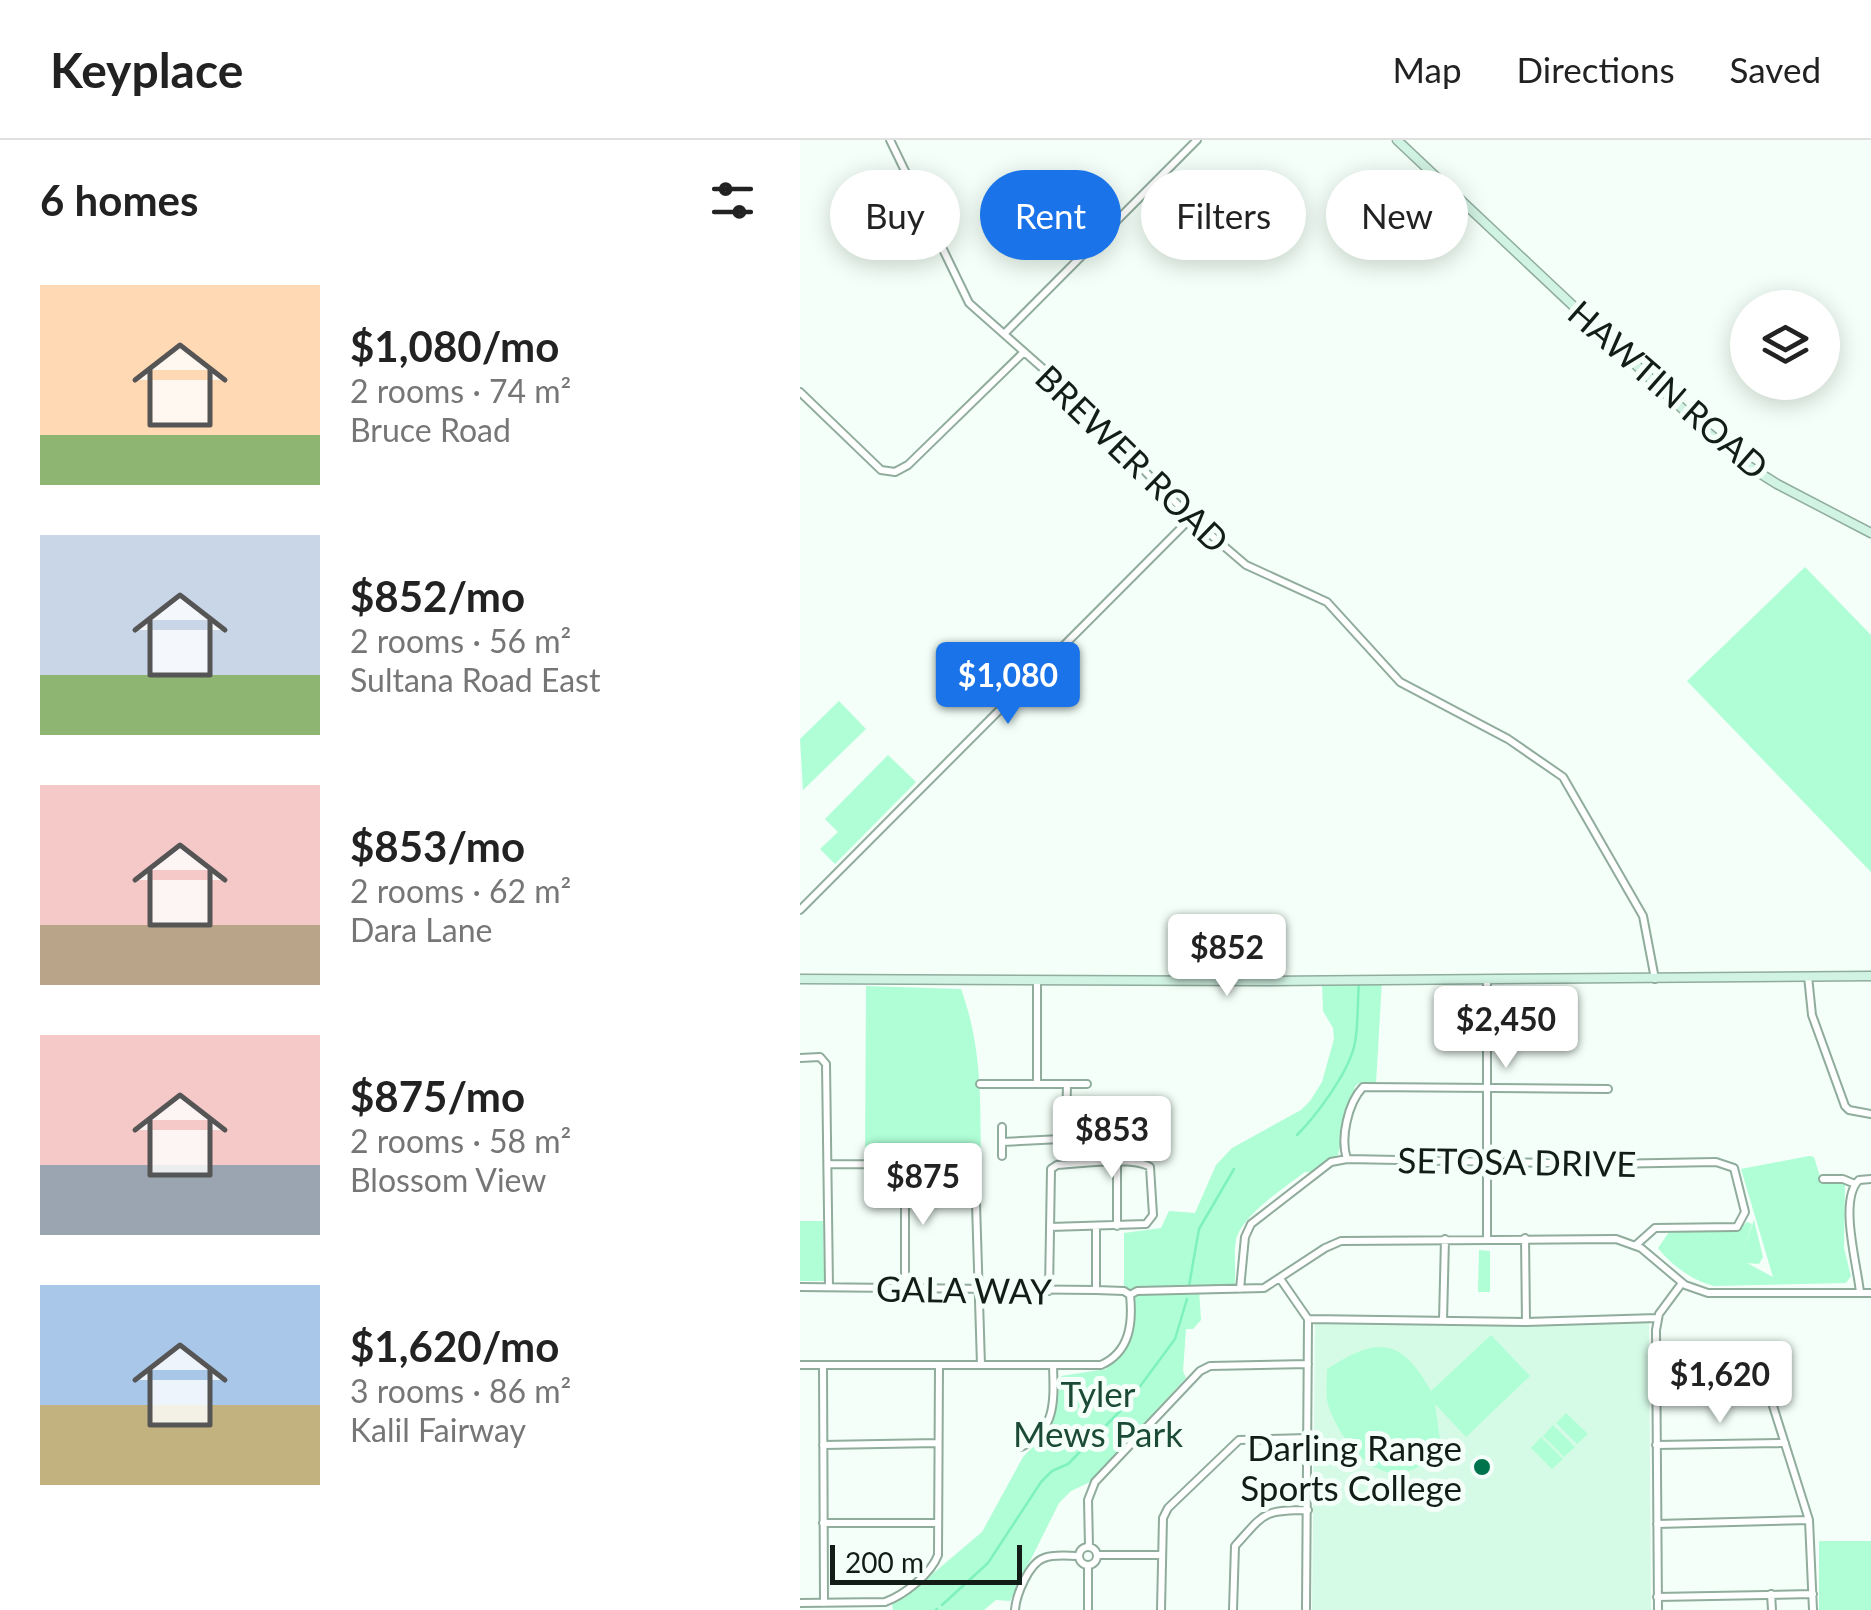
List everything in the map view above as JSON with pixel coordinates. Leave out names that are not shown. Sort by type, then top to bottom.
[{"type":"street","name":"BREWER ROAD","points":[[890,140],[969,303],[1024,352],[1191,518],[1246,565],[1326,602],[1400,682],[1508,739],[1564,777],[1642,916],[1655,979]]},
{"type":"street","points":[[1004,334],[1197,140]]},
{"type":"street","name":"HAWTIN ROAD","points":[[1397,140],[1705,430],[1763,476],[1871,533]]},
{"type":"street","points":[[800,392],[881,470],[895,472],[908,465],[1024,352]]},
{"type":"street","points":[[800,910],[1191,518]]},
{"type":"street","points":[[1808,976],[1812,1015],[1845,1106],[1871,1114]]},
{"type":"street","points":[[800,979],[1871,976]]},
{"type":"street","points":[[1036,1083],[1037,980]]},
{"type":"street","points":[[1487,980],[1487,1238]]},
{"type":"street","points":[[800,1058],[820,1058],[826,1064],[828,1286]]},
{"type":"street","points":[[980,1084],[1087,1084]]},
{"type":"street","points":[[1002,1142],[1061,1139],[1066,1125],[1067,1084]]},
{"type":"street","points":[[1347,1158],[1343,1138],[1360,1088],[1608,1089]]},
{"type":"street","points":[[1002,1127],[1002,1156]]},
{"type":"street","name":"SETOSA DRIVE","points":[[1240,1289],[1245,1237],[1251,1224],[1322,1167],[1347,1158],[1486,1163],[1716,1162],[1734,1168],[1744,1212],[1737,1227],[1664,1227],[1651,1233],[1638,1247]]},
{"type":"street","points":[[1117,1162],[1117,1226]]},
{"type":"street","points":[[1050,1227],[1146,1224],[1154,1205],[1150,1168],[1142,1162],[1117,1162],[1057,1164],[1051,1169],[1050,1227],[1050,1290]]},
{"type":"street","points":[[829,1164],[961,1165],[975,1170],[981,1365]]},
{"type":"street","points":[[904,1164],[905,1291]]},
{"type":"street","points":[[1824,1179],[1843,1179],[1855,1184]]},
{"type":"street","points":[[1860,1294],[1851,1254],[1851,1191],[1862,1179],[1871,1179]]},
{"type":"street","points":[[1096,1227],[1096,1290]]},
{"type":"street","points":[[1306,1610],[1307,1323],[1281,1280],[1332,1244],[1352,1240],[1487,1238],[1616,1240],[1638,1247],[1684,1284],[1708,1293],[1871,1293]]},
{"type":"street","points":[[1525,1238],[1526,1322]]},
{"type":"street","points":[[1443,1321],[1445,1239]]},
{"type":"street","name":"GALA WAY","points":[[800,1288],[1096,1290],[1129,1294],[1264,1288],[1281,1280]]},
{"type":"street","points":[[1658,1610],[1656,1330],[1658,1318],[1684,1284]]},
{"type":"street","points":[[800,1366],[1101,1364],[1110,1360],[1130,1332],[1129,1294]]},
{"type":"street","points":[[1307,1323],[1658,1318]]},
{"type":"street","points":[[1656,1363],[1758,1367],[1762,1371],[1809,1520],[1813,1610]]},
{"type":"street","points":[[1161,1554],[1097,1555],[1089,1546],[1088,1500],[1094,1482],[1195,1375],[1210,1366],[1308,1364]]},
{"type":"street","points":[[823,1365],[824,1603]]},
{"type":"street","points":[[800,1603],[886,1602],[934,1566],[938,1556],[939,1365]]},
{"type":"street","points":[[1021,1448],[1045,1429],[1051,1418],[1053,1365]]},
{"type":"street","points":[[1161,1610],[1164,1514],[1231,1445],[1245,1439],[1308,1438]]},
{"type":"street","points":[[823,1445],[938,1443]]},
{"type":"street","points":[[1656,1445],[1785,1443]]},
{"type":"street","points":[[1233,1610],[1234,1546],[1272,1510],[1308,1510]]},
{"type":"street","points":[[1657,1524],[1809,1520]]},
{"type":"street","points":[[824,1523],[938,1522]]},
{"type":"street","points":[[1088,1565],[1079,1556],[1089,1546]]},
{"type":"street","points":[[1088,1565],[1096,1561],[1097,1555]]},
{"type":"street","points":[[1015,1610],[1016,1598],[1036,1562],[1047,1556],[1079,1556]]},
{"type":"street","points":[[1088,1565],[1088,1610]]},
{"type":"street","points":[[1771,1594],[1772,1610]]},
{"type":"street","points":[[1657,1596],[1813,1594]]},
{"type":"shaded area","name":"Darling Range Sports College","points":[[1649,1322],[1651,1610],[1312,1610],[1315,1324]]},
{"type":"green space","points":[[1805,567],[1871,635],[1871,872],[1687,681]]},
{"type":"green space","points":[[839,701],[866,729],[803,790],[800,739]]},
{"type":"green space","points":[[888,755],[916,782],[835,864],[820,849],[838,832],[825,819]]},
{"type":"green space","name":"Tyler Mews Park","points":[[1382,980],[1376,1083],[1355,1086],[1338,1155],[1312,1172],[1305,1172],[1246,1221],[1236,1240],[1234,1289],[1199,1289],[1201,1320],[1193,1329],[1186,1329],[1186,1378],[1090,1482],[1071,1491],[1059,1503],[1010,1601],[996,1600],[984,1610],[893,1610],[892,1603],[904,1598],[982,1532],[1023,1457],[1051,1428],[1061,1376],[1106,1369],[1130,1332],[1130,1295],[1124,1291],[1124,1233],[1161,1228],[1169,1211],[1195,1213],[1216,1165],[1232,1148],[1301,1110],[1310,1101],[1322,1082],[1334,1039],[1333,1028],[1323,1011],[1322,981]]},
{"type":"green space","points":[[866,986],[961,989],[977,1055],[981,1166],[865,1164]]},
{"type":"green space","points":[[1814,1157],[1821,1180],[1845,1179],[1844,1248],[1851,1276],[1846,1283],[1714,1286],[1683,1272],[1658,1248],[1669,1232],[1737,1231],[1747,1222],[1752,1224],[1744,1249],[1754,1220],[1763,1257],[1759,1264],[1747,1263],[1773,1277],[1741,1169]]},
{"type":"green space","points":[[800,1221],[823,1221],[824,1281],[800,1281]]},
{"type":"green space","points":[[1479,1250],[1490,1251],[1490,1292],[1478,1292]]},
{"type":"green space","points":[[1491,1335],[1530,1376],[1466,1437],[1435,1404],[1440,1440],[1421,1465],[1391,1473],[1364,1460],[1343,1436],[1328,1404],[1327,1369],[1360,1351],[1386,1347],[1409,1360],[1431,1391]]},
{"type":"green space","points":[[1566,1413],[1588,1434],[1577,1444],[1556,1423]]},
{"type":"green space","points":[[1553,1425],[1575,1447],[1564,1457],[1543,1436]]},
{"type":"green space","points":[[1541,1437],[1563,1459],[1552,1469],[1531,1448]]},
{"type":"green space","points":[[1819,1541],[1871,1541],[1871,1610],[1819,1610]]},
{"type":"waterway","points":[[1297,1135],[1330,1094],[1350,1058],[1357,1031],[1359,982]]},
{"type":"waterway","points":[[1189,1286],[1199,1229],[1234,1169]]},
{"type":"waterway","points":[[942,1605],[988,1563],[1041,1482],[1052,1471],[1068,1464],[1127,1404],[1175,1339],[1187,1299]]},
{"type":"place","name":"Darling Range Sports College","points":[[1482,1467]]}]
